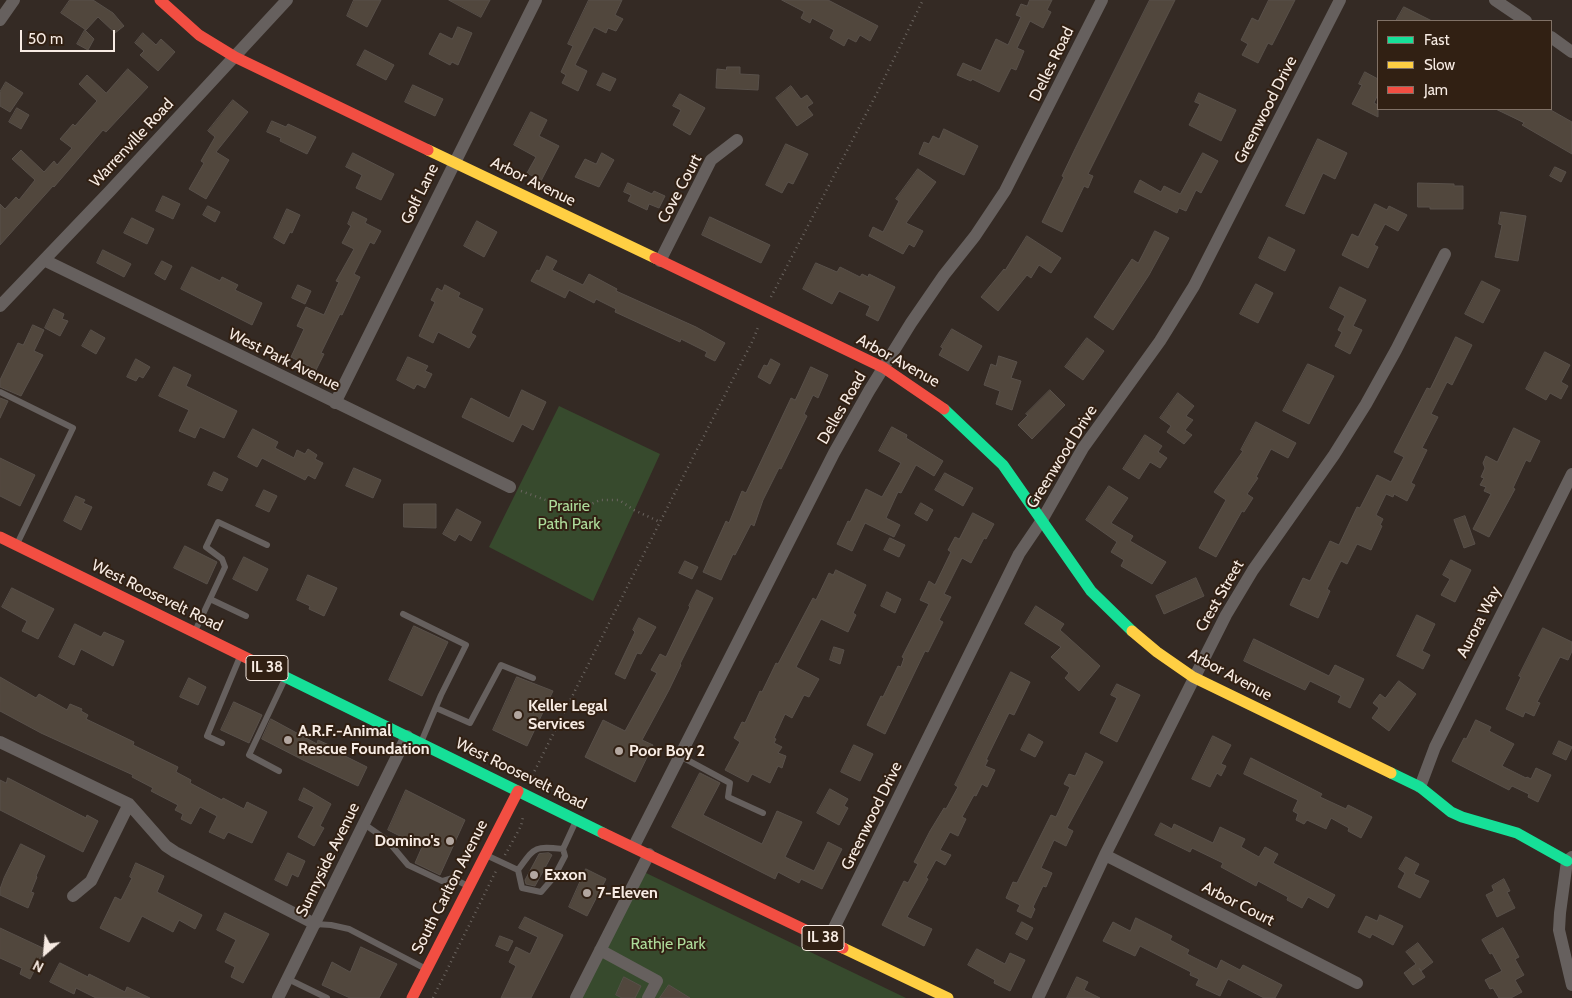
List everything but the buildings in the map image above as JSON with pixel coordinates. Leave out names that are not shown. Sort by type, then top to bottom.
[{"type":"street","points":[[0,20],[14,0]]},
{"type":"street","name":"Arbor Avenue","points":[[160,0],[199,35],[234,57],[884,368],[940,404],[1003,465],[1080,577],[1120,621],[1156,652],[1193,677],[1420,787],[1451,812],[1517,833],[1570,859]]},
{"type":"street","name":"Warrenville Road","points":[[0,306],[5,292],[44,260],[287,0]]},
{"type":"street","name":"Golf Lane","points":[[335,403],[536,0]]},
{"type":"street","name":"Delles Road","points":[[634,846],[801,516],[869,391],[910,323],[1006,191],[1102,0]]},
{"type":"street","name":"Greenwood Drive","points":[[828,940],[1019,554],[1042,520],[1083,448],[1160,341],[1194,286],[1340,0]]},
{"type":"street","points":[[1494,0],[1524,20]]},
{"type":"street","points":[[1552,38],[1572,52]]},
{"type":"street","name":"Cove Court","points":[[660,260],[712,160],[737,140]]},
{"type":"street","name":"Crest Street","points":[[1038,998],[1105,855],[1193,677],[1226,615],[1253,570],[1334,455],[1366,404],[1445,254]]},
{"type":"street","name":"West Park Avenue","points":[[44,260],[510,487]]},
{"type":"street","name":"Aurora Way","points":[[1420,787],[1435,747],[1572,474]]},
{"type":"street","name":"West Roosevelt Road","points":[[0,537],[518,791],[948,998]]},
{"type":"street","name":"Sunnyside Avenue","points":[[278,998],[407,736]]},
{"type":"street","points":[[0,742],[129,804],[166,846],[175,852],[315,924]]},
{"type":"street","name":"South Carlton Avenue","points":[[412,998],[518,791]]},
{"type":"street","points":[[73,896],[91,881],[129,804]]},
{"type":"street","points":[[576,998],[649,854]]},
{"type":"street","name":"Arbor Court","points":[[1105,855],[1357,982]]},
{"type":"street","points":[[1570,859],[1560,913],[1559,930],[1572,985]]},
{"type":"street","points":[[600,950],[657,982],[648,998]]},
{"type":"lane","points":[[0,392],[74,428],[16,545]]},
{"type":"lane","points":[[194,632],[224,567],[222,559],[206,547],[218,522],[267,545]]},
{"type":"lane","points":[[210,599],[246,616]]},
{"type":"lane","points":[[403,614],[466,645],[421,743]]},
{"type":"lane","points":[[222,743],[207,736],[241,655]]},
{"type":"lane","points":[[436,708],[470,723],[502,665],[533,678]]},
{"type":"lane","points":[[279,771],[249,755],[286,677]]},
{"type":"lane","points":[[680,756],[730,783],[728,797],[763,813]]},
{"type":"lane","points":[[563,849],[542,847],[533,850],[518,870],[522,888],[541,892],[554,877],[565,856],[563,849],[577,819]]},
{"type":"lane","points":[[364,824],[387,840],[408,865],[442,881],[452,878],[469,886]]},
{"type":"lane","points":[[485,854],[518,870]]},
{"type":"lane","points":[[315,924],[349,929],[427,969]]},
{"type":"lane","points":[[288,979],[327,998]]},
{"type":"path","points":[[531,776],[753,340],[764,312],[923,0]]},
{"type":"path","points":[[510,487],[551,502],[577,508],[600,500],[619,500],[634,510],[660,522]]},
{"type":"path","points":[[433,998],[521,826]]},
{"type":"green space","name":"Prairie Path Park","points":[[559,406],[660,454],[593,601],[489,547]]},
{"type":"green space","name":"Rathje Park","points":[[644,872],[906,998],[579,998]]},
{"type":"traffic: fast","points":[[944,409],[1003,465],[1091,591],[1132,631]]},
{"type":"traffic: fast","points":[[259,664],[603,833]]},
{"type":"traffic: fast","points":[[1391,773],[1420,787],[1451,812],[1517,833],[1567,861]]},
{"type":"traffic: slow","points":[[428,150],[655,258]]},
{"type":"traffic: slow","points":[[1132,631],[1157,652],[1193,677],[1391,773]]},
{"type":"traffic: slow","points":[[843,948],[948,998]]},
{"type":"traffic: jam","points":[[160,0],[199,35],[235,57],[428,150]]},
{"type":"traffic: jam","points":[[655,258],[884,368],[944,409]]},
{"type":"traffic: jam","points":[[0,537],[259,664]]},
{"type":"traffic: jam","points":[[412,998],[518,791]]},
{"type":"traffic: jam","points":[[603,833],[843,948]]},
{"type":"place","name":"Keller Legal Services","points":[[518,715]]},
{"type":"place","name":"A.R.F.-Animal Rescue Foundation","points":[[288,740]]},
{"type":"place","name":"Poor Boy 2","points":[[619,751]]},
{"type":"place","name":"Domino's","points":[[450,841]]},
{"type":"place","name":"Exxon","points":[[534,875]]},
{"type":"place","name":"7-Eleven","points":[[587,893]]}]
